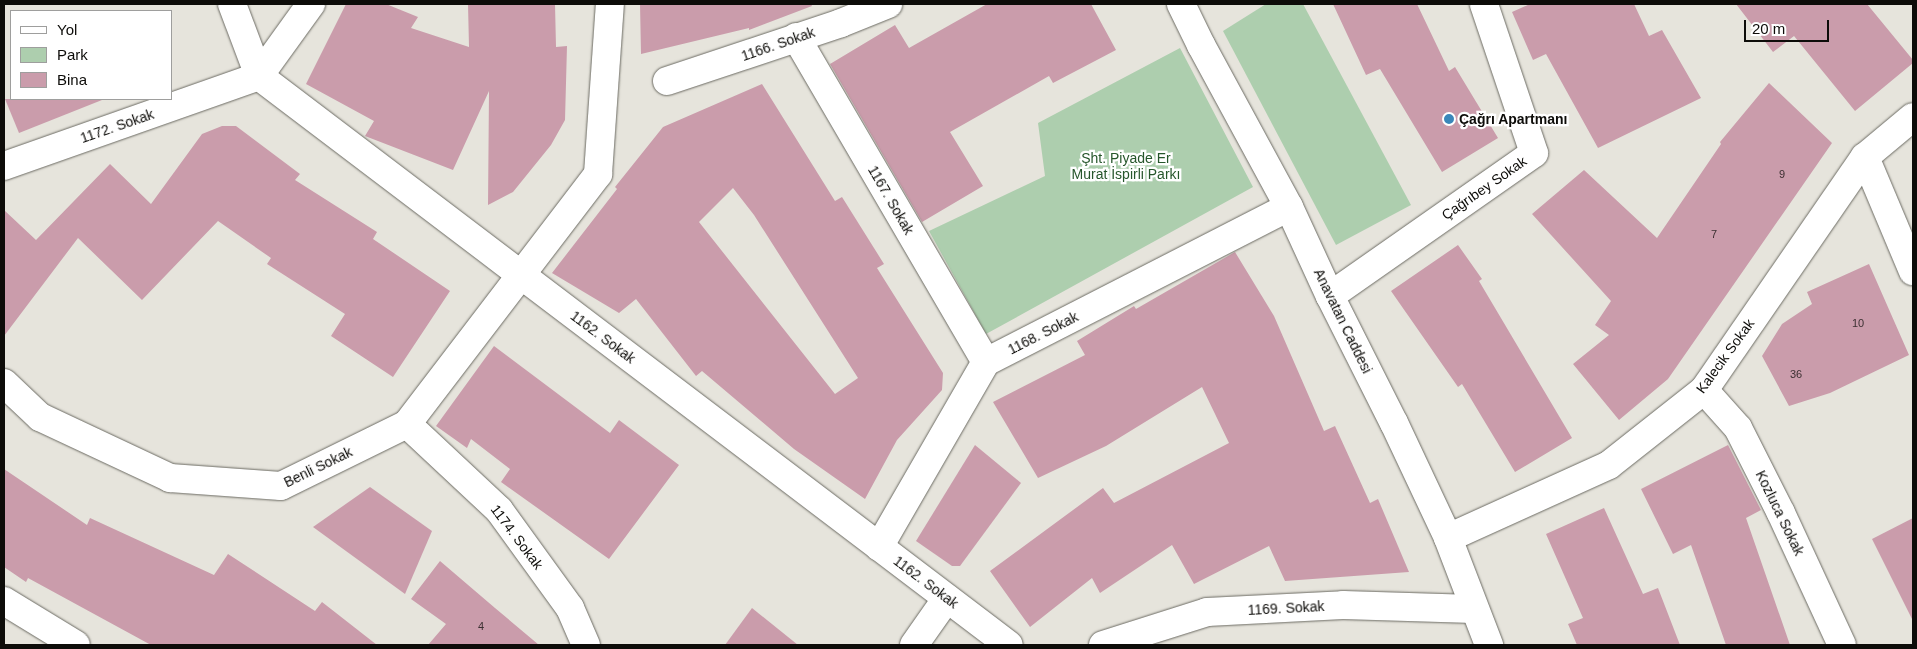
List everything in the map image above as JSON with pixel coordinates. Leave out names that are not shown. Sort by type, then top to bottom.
[{"type":"street","points":[[232,4],[259,76]]},
{"type":"street","points":[[259,76],[311,4]]},
{"type":"street","name":"Benli Sokak","points":[[4,383],[40,417],[170,478],[281,486],[406,424],[522,276],[598,174],[610,4]]},
{"type":"street","name":"1166. Sokak","points":[[667,81],[888,4]]},
{"type":"street","name":"Anavatan Caddesi","points":[[1181,4],[1201,45],[1290,207],[1330,296],[1394,423],[1448,538],[1489,645]]},
{"type":"street","name":"Çağrıbey Sokak","points":[[1330,296],[1534,153],[1484,4]]},
{"type":"street","name":"1167. Sokak","points":[[796,37],[986,362]]},
{"type":"street","name":"1172. Sokak","points":[[4,166],[259,76]]},
{"type":"street","name":"1162. Sokak","points":[[259,76],[1009,645]]},
{"type":"street","name":"Kalecik Sokak","points":[[1448,538],[1609,465],[1704,390],[1865,157],[1913,117]]},
{"type":"street","points":[[1865,157],[1913,271]]},
{"type":"street","name":"1168. Sokak","points":[[986,362],[1290,207]]},
{"type":"street","points":[[879,547],[986,362]]},
{"type":"street","name":"Kozluca Sokak","points":[[1704,390],[1738,428],[1781,513],[1842,645]]},
{"type":"street","name":"1174. Sokak","points":[[406,424],[499,510],[570,608],[586,645]]},
{"type":"street","points":[[914,645],[946,598]]},
{"type":"street","points":[[4,601],[76,645]]},
{"type":"street","name":"1169. Sokak","points":[[1103,645],[1207,612],[1343,605],[1474,609]]},
{"type":"green space","points":[[1266,4],[1303,4],[1411,205],[1336,245],[1223,31]]},
{"type":"green space","name":"Şht. Piyade Er Murat İspirli Parkı","points":[[1180,48],[1253,187],[986,334],[929,231],[1045,176],[1038,123]]},
{"type":"building","points":[[346,4],[386,4],[418,17],[411,28],[469,47],[468,4],[555,4],[556,47],[567,46],[565,120],[551,145],[513,192],[488,205],[489,91],[453,170],[365,136],[374,121],[306,84]]},
{"type":"building","points":[[640,4],[811,4],[812,6],[749,30],[749,28],[641,54]]},
{"type":"building","points":[[987,4],[1091,4],[1116,50],[1053,83],[1049,76],[950,132],[983,186],[922,222],[830,64],[895,25],[909,48]]},
{"type":"building","points":[[1333,4],[1417,4],[1449,71],[1455,67],[1498,138],[1442,172],[1380,69],[1366,75]]},
{"type":"building","points":[[1530,4],[1634,4],[1649,36],[1662,30],[1701,98],[1598,148],[1546,54],[1533,60],[1512,12]]},
{"type":"building","points":[[1736,4],[1867,4],[1913,60],[1913,63],[1855,111],[1794,36],[1773,52]]},
{"type":"building","points":[[1769,83],[1832,143],[1668,379],[1619,420],[1573,364],[1609,335],[1595,325],[1611,301],[1532,214],[1584,170],[1657,238],[1721,144],[1720,142]]},
{"type":"building","points":[[762,84],[835,201],[842,197],[884,264],[877,268],[943,373],[942,390],[897,440],[865,499],[794,449],[702,371],[696,376],[636,299],[619,313],[552,273],[617,189],[615,187],[663,127]],"holes":[[[733,188],[754,215],[858,378],[835,394],[699,222]]]},
{"type":"building","points":[[5,99],[102,100],[19,133]]},
{"type":"building","points":[[222,126],[236,126],[300,174],[295,180],[377,232],[373,239],[450,291],[393,377],[331,336],[345,314],[267,264],[271,258],[218,221],[142,300],[78,238],[4,336],[4,210],[36,240],[110,164],[151,204],[202,134]]},
{"type":"building","points":[[1458,245],[1482,279],[1479,281],[1572,438],[1515,472],[1462,384],[1458,387],[1391,291]]},
{"type":"building","points":[[1235,252],[1274,316],[1324,431],[1335,426],[1370,503],[1378,499],[1409,572],[1285,581],[1269,546],[1194,584],[1172,545],[1100,593],[1092,578],[1030,627],[990,571],[1103,488],[1114,503],[1229,443],[1202,387],[1106,446],[1038,478],[993,402],[1085,355],[1077,341],[1134,306],[1136,309]]},
{"type":"building","points":[[1869,264],[1909,355],[1830,393],[1789,406],[1762,356],[1782,324],[1812,304],[1807,292]]},
{"type":"building","points":[[494,346],[610,433],[619,420],[679,465],[609,559],[501,482],[510,469],[471,439],[467,448],[436,426]]},
{"type":"building","points":[[975,445],[1021,483],[960,566],[952,566],[916,541]]},
{"type":"building","points":[[1728,445],[1761,510],[1746,518],[1790,645],[1726,645],[1691,545],[1673,554],[1641,489]]},
{"type":"building","points":[[4,469],[87,525],[90,518],[214,575],[228,554],[315,611],[322,602],[377,645],[151,645],[28,578],[26,582],[4,567]]},
{"type":"building","points":[[370,487],[432,531],[405,594],[313,527]]},
{"type":"building","points":[[1604,508],[1643,594],[1658,588],[1680,645],[1577,645],[1568,624],[1583,618],[1546,534]]},
{"type":"building","points":[[1913,518],[1913,621],[1872,539]]},
{"type":"building","points":[[440,561],[539,645],[428,645],[446,624],[411,599]]},
{"type":"building","points":[[752,608],[798,645],[725,645]]},
{"type":"place","name":"Çağrı Apartmanı","points":[[1449,119]]}]
